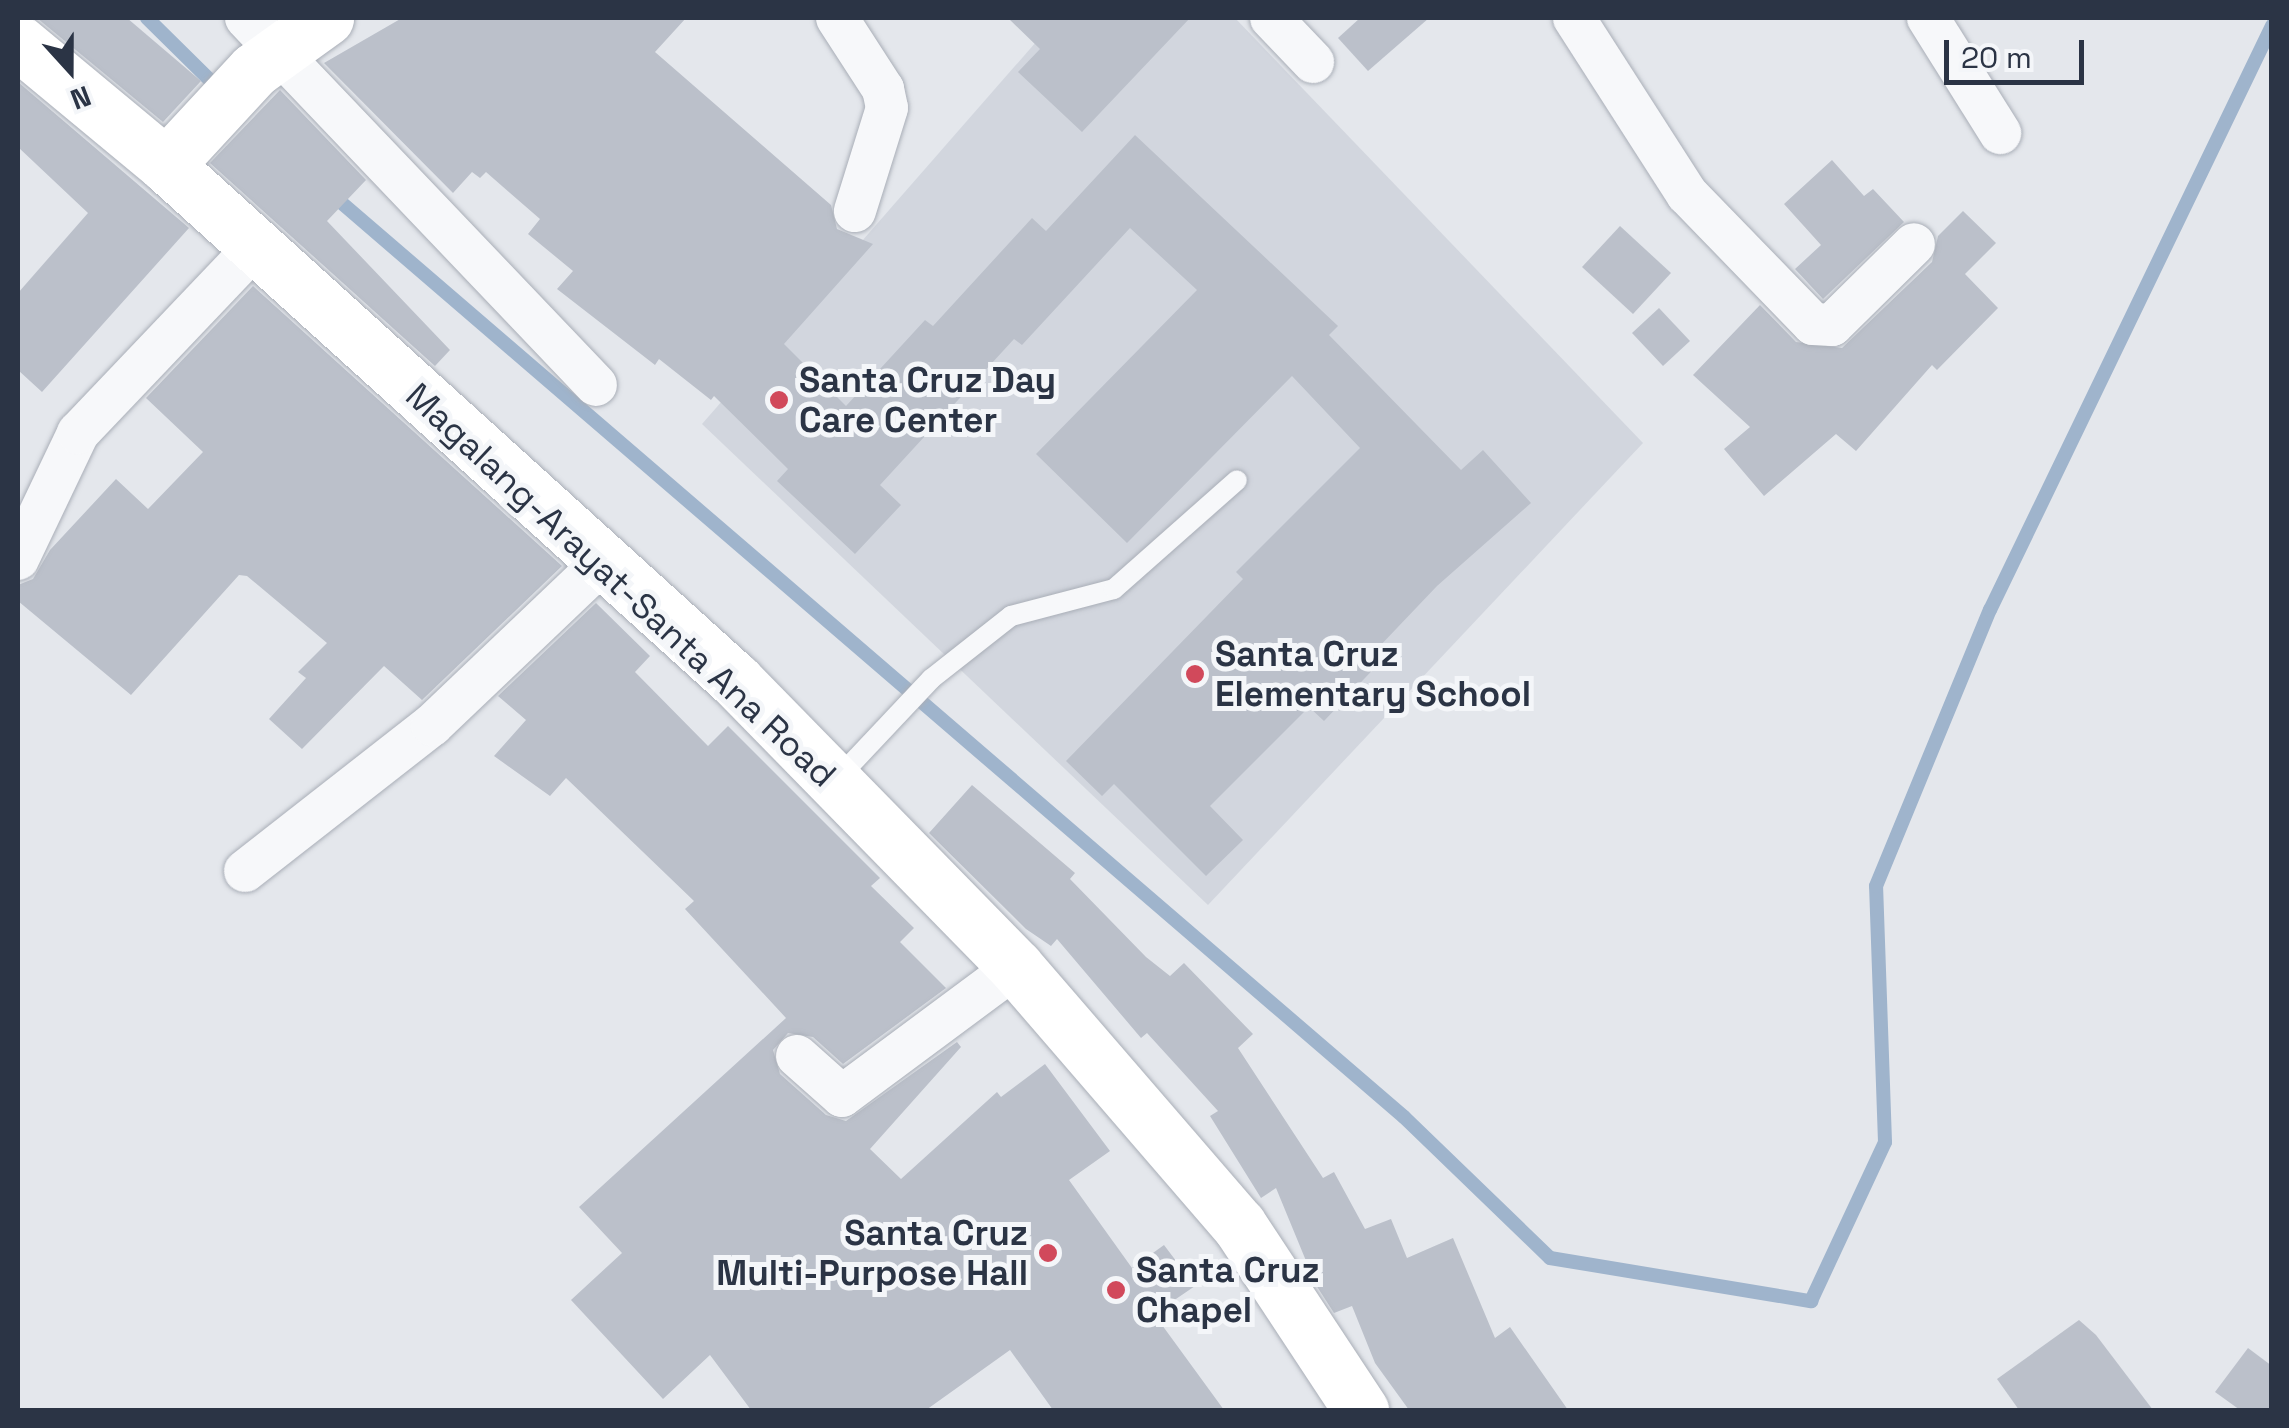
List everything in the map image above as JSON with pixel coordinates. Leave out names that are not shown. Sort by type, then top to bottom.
[{"type":"main road","points":[[166,165],[210,119],[259,46],[326,18]]},
{"type":"main road","name":"Magalang-Arayat-Santa Ana Road","points":[[18,42],[166,165],[252,250],[736,681],[1016,968],[1238,1225],[1361,1410]]},
{"type":"street","points":[[837,18],[883,88],[888,108],[855,212]]},
{"type":"street","points":[[1271,18],[1313,62]]},
{"type":"street","points":[[1574,18],[1687,194],[1813,324],[1832,325],[1914,244]]},
{"type":"street","points":[[1928,18],[2000,133]]},
{"type":"street","points":[[259,46],[596,385]]},
{"type":"street","points":[[18,559],[78,433],[252,250]]},
{"type":"street","points":[[245,871],[432,725],[603,562]]},
{"type":"street","points":[[796,1056],[842,1096],[1016,968]]},
{"type":"lane","points":[[834,782],[931,679],[1011,616],[1114,588],[1237,480]]},
{"type":"shaded area","name":"Santa Cruz Elementary School","points":[[1057,18],[1235,18],[1643,443],[1208,905],[702,424]]},
{"type":"building","points":[[37,18],[127,18],[201,81],[163,122]]},
{"type":"building","points":[[402,18],[686,18],[655,52],[831,205],[837,229],[873,244],[784,344],[846,406],[925,320],[933,326],[1032,218],[1046,231],[1135,135],[1338,326],[1329,335],[1461,470],[1483,450],[1531,503],[1437,586],[1377,649],[1385,657],[1324,721],[1309,707],[1210,806],[1243,840],[1206,876],[1114,784],[1102,796],[1066,761],[1243,579],[1236,572],[1360,448],[1292,376],[1127,543],[1036,454],[1197,290],[1130,228],[1022,345],[1014,339],[880,485],[901,505],[855,554],[777,481],[788,469],[714,396],[711,400],[659,359],[655,365],[557,289],[573,271],[528,234],[540,219],[486,172],[480,178],[472,172],[453,193],[324,63]]},
{"type":"building","points":[[1008,18],[1190,18],[1082,132],[1018,72],[1040,49]]},
{"type":"building","points":[[1360,18],[1429,18],[1368,71],[1338,38]]},
{"type":"building","points":[[18,82],[189,228],[42,392],[18,370],[18,293],[88,213],[18,147]]},
{"type":"building","points":[[280,90],[366,180],[327,221],[450,350],[435,366],[210,163]]},
{"type":"building","points":[[1832,160],[1864,196],[1873,189],[1904,222],[1823,299],[1795,269],[1821,245],[1784,204]]},
{"type":"building","points":[[1963,211],[1996,243],[1965,274],[1998,308],[1937,370],[1932,365],[1856,451],[1836,434],[1764,496],[1724,449],[1750,427],[1693,375],[1760,305],[1796,342],[1842,348],[1932,262],[1938,236]]},
{"type":"building","points":[[1620,226],[1671,273],[1633,314],[1582,267]]},
{"type":"building","points":[[253,286],[562,566],[422,700],[384,666],[302,749],[269,719],[306,678],[298,672],[327,643],[247,576],[239,575],[131,695],[18,601],[18,585],[33,579],[50,550],[116,479],[148,509],[203,452],[146,398]]},
{"type":"building","points":[[1659,308],[1690,341],[1663,366],[1632,333]]},
{"type":"building","points":[[596,603],[650,656],[635,672],[708,746],[728,726],[880,878],[871,886],[914,928],[900,942],[946,988],[843,1064],[813,1037],[788,1033],[773,1050],[780,1074],[826,1115],[846,1121],[957,1042],[961,1047],[870,1149],[901,1179],[997,1092],[1001,1097],[1045,1064],[1110,1151],[1069,1180],[1132,1268],[1164,1245],[1195,1286],[1154,1314],[1224,1410],[1053,1410],[1010,1350],[926,1410],[751,1410],[710,1355],[663,1399],[571,1300],[622,1253],[579,1207],[786,1018],[685,909],[694,901],[566,778],[550,796],[494,756],[526,720],[498,696]]},
{"type":"building","points":[[972,785],[1075,873],[1070,879],[1146,957],[1170,976],[1184,963],[1253,1034],[1238,1048],[1323,1178],[1334,1172],[1365,1229],[1391,1219],[1407,1258],[1453,1238],[1495,1338],[1510,1327],[1568,1410],[1409,1410],[1375,1363],[1352,1306],[1334,1313],[1316,1285],[1276,1188],[1261,1198],[1210,1116],[1218,1111],[1147,1033],[1141,1038],[1057,939],[1051,946],[1026,929],[929,833]]},
{"type":"building","points":[[2079,1320],[2096,1335],[2153,1410],[2019,1410],[1997,1379]]},
{"type":"building","points":[[2248,1348],[2272,1366],[2272,1410],[2240,1410],[2215,1392]]},
{"type":"waterway","points":[[147,18],[222,92]]},
{"type":"waterway","points":[[329,192],[1404,1117],[1550,1258],[1811,1301],[1885,1142],[1876,886],[1990,610],[2272,26]]},
{"type":"place","name":"Santa Cruz Day Care Center","points":[[779,400]]},
{"type":"place","name":"Santa Cruz Elementary School","points":[[1195,674]]},
{"type":"place","name":"Santa Cruz Multi-Purpose Hall","points":[[1048,1253]]},
{"type":"place","name":"Santa Cruz Chapel","points":[[1116,1290]]}]
